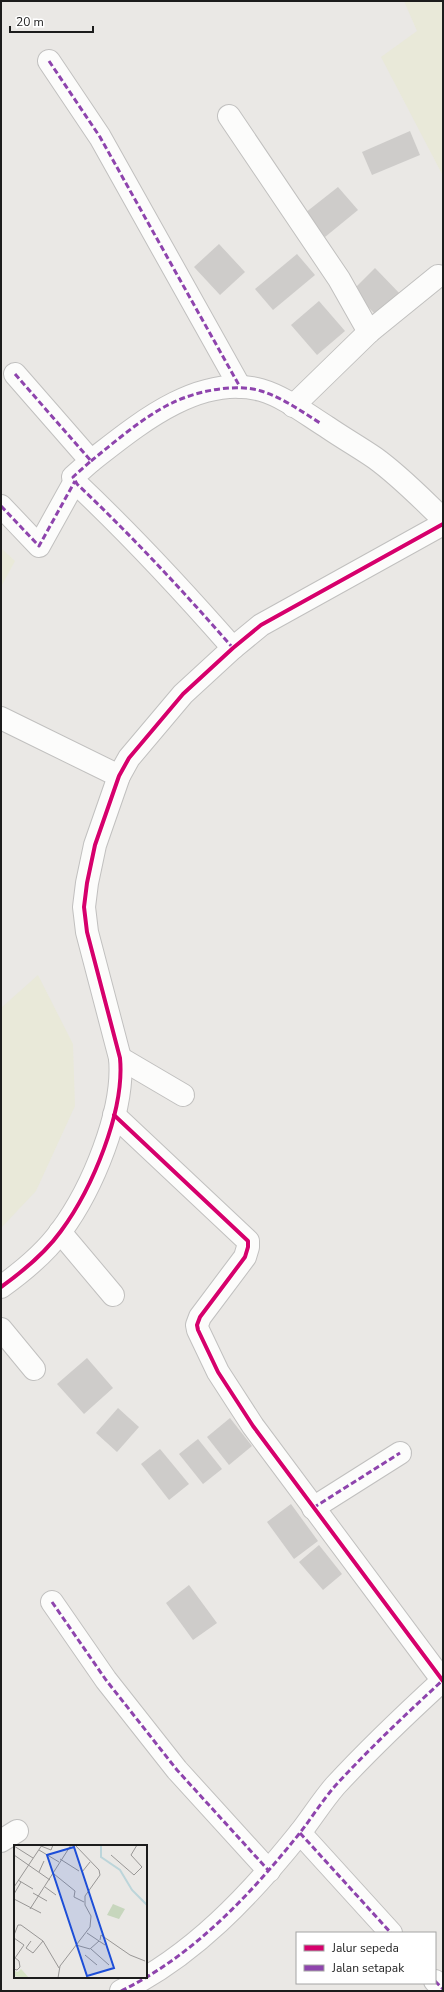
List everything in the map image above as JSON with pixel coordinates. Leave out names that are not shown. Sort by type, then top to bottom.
[{"type":"street","points":[[49,61],[100,137],[240,387]]},
{"type":"street","points":[[229,116],[339,279],[369,332]]},
{"type":"street","points":[[293,406],[369,332],[438,276]]},
{"type":"street","points":[[15,374],[91,461]]},
{"type":"street","points":[[233,648],[155,560],[76,482],[74,476],[139,424],[173,402],[213,390],[240,387],[260,390],[282,399],[376,459],[409,486],[443,519]]},
{"type":"street","points":[[1,506],[39,546],[76,482]]},
{"type":"street","points":[[1,1287],[31,1262],[60,1232],[91,1180],[114,1115],[121,1072],[120,1058],[105,1007],[87,932],[84,908],[87,883],[95,845],[119,776],[129,758],[172,706],[233,648],[262,625],[443,524]]},
{"type":"street","points":[[1,718],[119,776]]},
{"type":"street","points":[[120,1058],[183,1095]]},
{"type":"street","points":[[114,1115],[248,1241],[245,1257],[200,1317],[197,1325],[198,1330],[218,1372],[245,1414],[313,1508],[443,1681],[387,1732],[334,1787],[300,1833],[268,1871],[192,1946],[147,1978]]},
{"type":"street","points":[[60,1232],[113,1295]]},
{"type":"street","points":[[1,1329],[34,1369]]},
{"type":"street","points":[[313,1508],[400,1453]]},
{"type":"street","points":[[52,1602],[106,1680],[177,1770],[268,1871]]},
{"type":"street","points":[[300,1833],[390,1932]]},
{"type":"street","points":[[122,1991],[146,1978]]},
{"type":"green space","points":[[404,1],[443,1],[443,176],[381,57],[417,31]]},
{"type":"green space","points":[[1,548],[15,561],[1,587]]},
{"type":"green space","points":[[38,975],[73,1044],[75,1106],[36,1191],[1,1228],[1,1008]]},
{"type":"building","points":[[410,131],[420,155],[372,175],[362,152]]},
{"type":"building","points":[[338,187],[358,210],[325,237],[305,213]]},
{"type":"building","points":[[219,244],[245,272],[220,295],[194,267]]},
{"type":"building","points":[[297,254],[315,275],[273,310],[255,289]]},
{"type":"building","points":[[375,268],[403,297],[380,319],[352,291]]},
{"type":"building","points":[[319,301],[345,331],[317,355],[291,325]]},
{"type":"building","points":[[87,1358],[113,1388],[84,1414],[57,1384]]},
{"type":"building","points":[[118,1408],[139,1427],[117,1452],[96,1433]]},
{"type":"building","points":[[230,1418],[252,1446],[229,1465],[207,1437]]},
{"type":"building","points":[[198,1439],[222,1469],[203,1484],[179,1454]]},
{"type":"building","points":[[160,1449],[189,1484],[169,1500],[141,1464]]},
{"type":"building","points":[[291,1504],[318,1541],[294,1559],[267,1522]]},
{"type":"building","points":[[319,1545],[342,1574],[323,1590],[299,1562]]},
{"type":"building","points":[[189,1585],[217,1623],[193,1640],[166,1603]]},
{"type":"marked path","points":[[49,61],[100,137],[240,387]]},
{"type":"marked path","points":[[15,374],[91,461],[73,477],[77,484],[157,564],[233,648]]},
{"type":"marked path","points":[[91,461],[130,430],[151,415],[172,403],[204,392],[228,388],[251,389],[269,394],[299,409],[320,423]]},
{"type":"marked path","points":[[1,506],[39,546],[75,481]]},
{"type":"marked path","points":[[313,1508],[400,1453]]},
{"type":"marked path","points":[[52,1602],[106,1680],[177,1770],[269,1871]]},
{"type":"marked path","points":[[147,1977],[196,1942],[240,1901],[280,1857],[335,1786],[388,1732],[443,1680]]},
{"type":"marked path","points":[[300,1833],[390,1932]]},
{"type":"marked path","points":[[121,1991],[145,1978]]},
{"type":"marked path","points":[[436,1982],[443,1989]]},
{"type":"cycle path","points":[[1,1287],[33,1261],[55,1239],[73,1214],[95,1172],[112,1125],[120,1079],[120,1058],[87,932],[84,907],[87,883],[95,845],[119,776],[129,758],[183,694],[233,648],[261,625],[443,524]]},
{"type":"cycle path","points":[[114,1115],[248,1241],[245,1257],[200,1317],[197,1325],[198,1330],[218,1372],[253,1426],[443,1681]]}]
